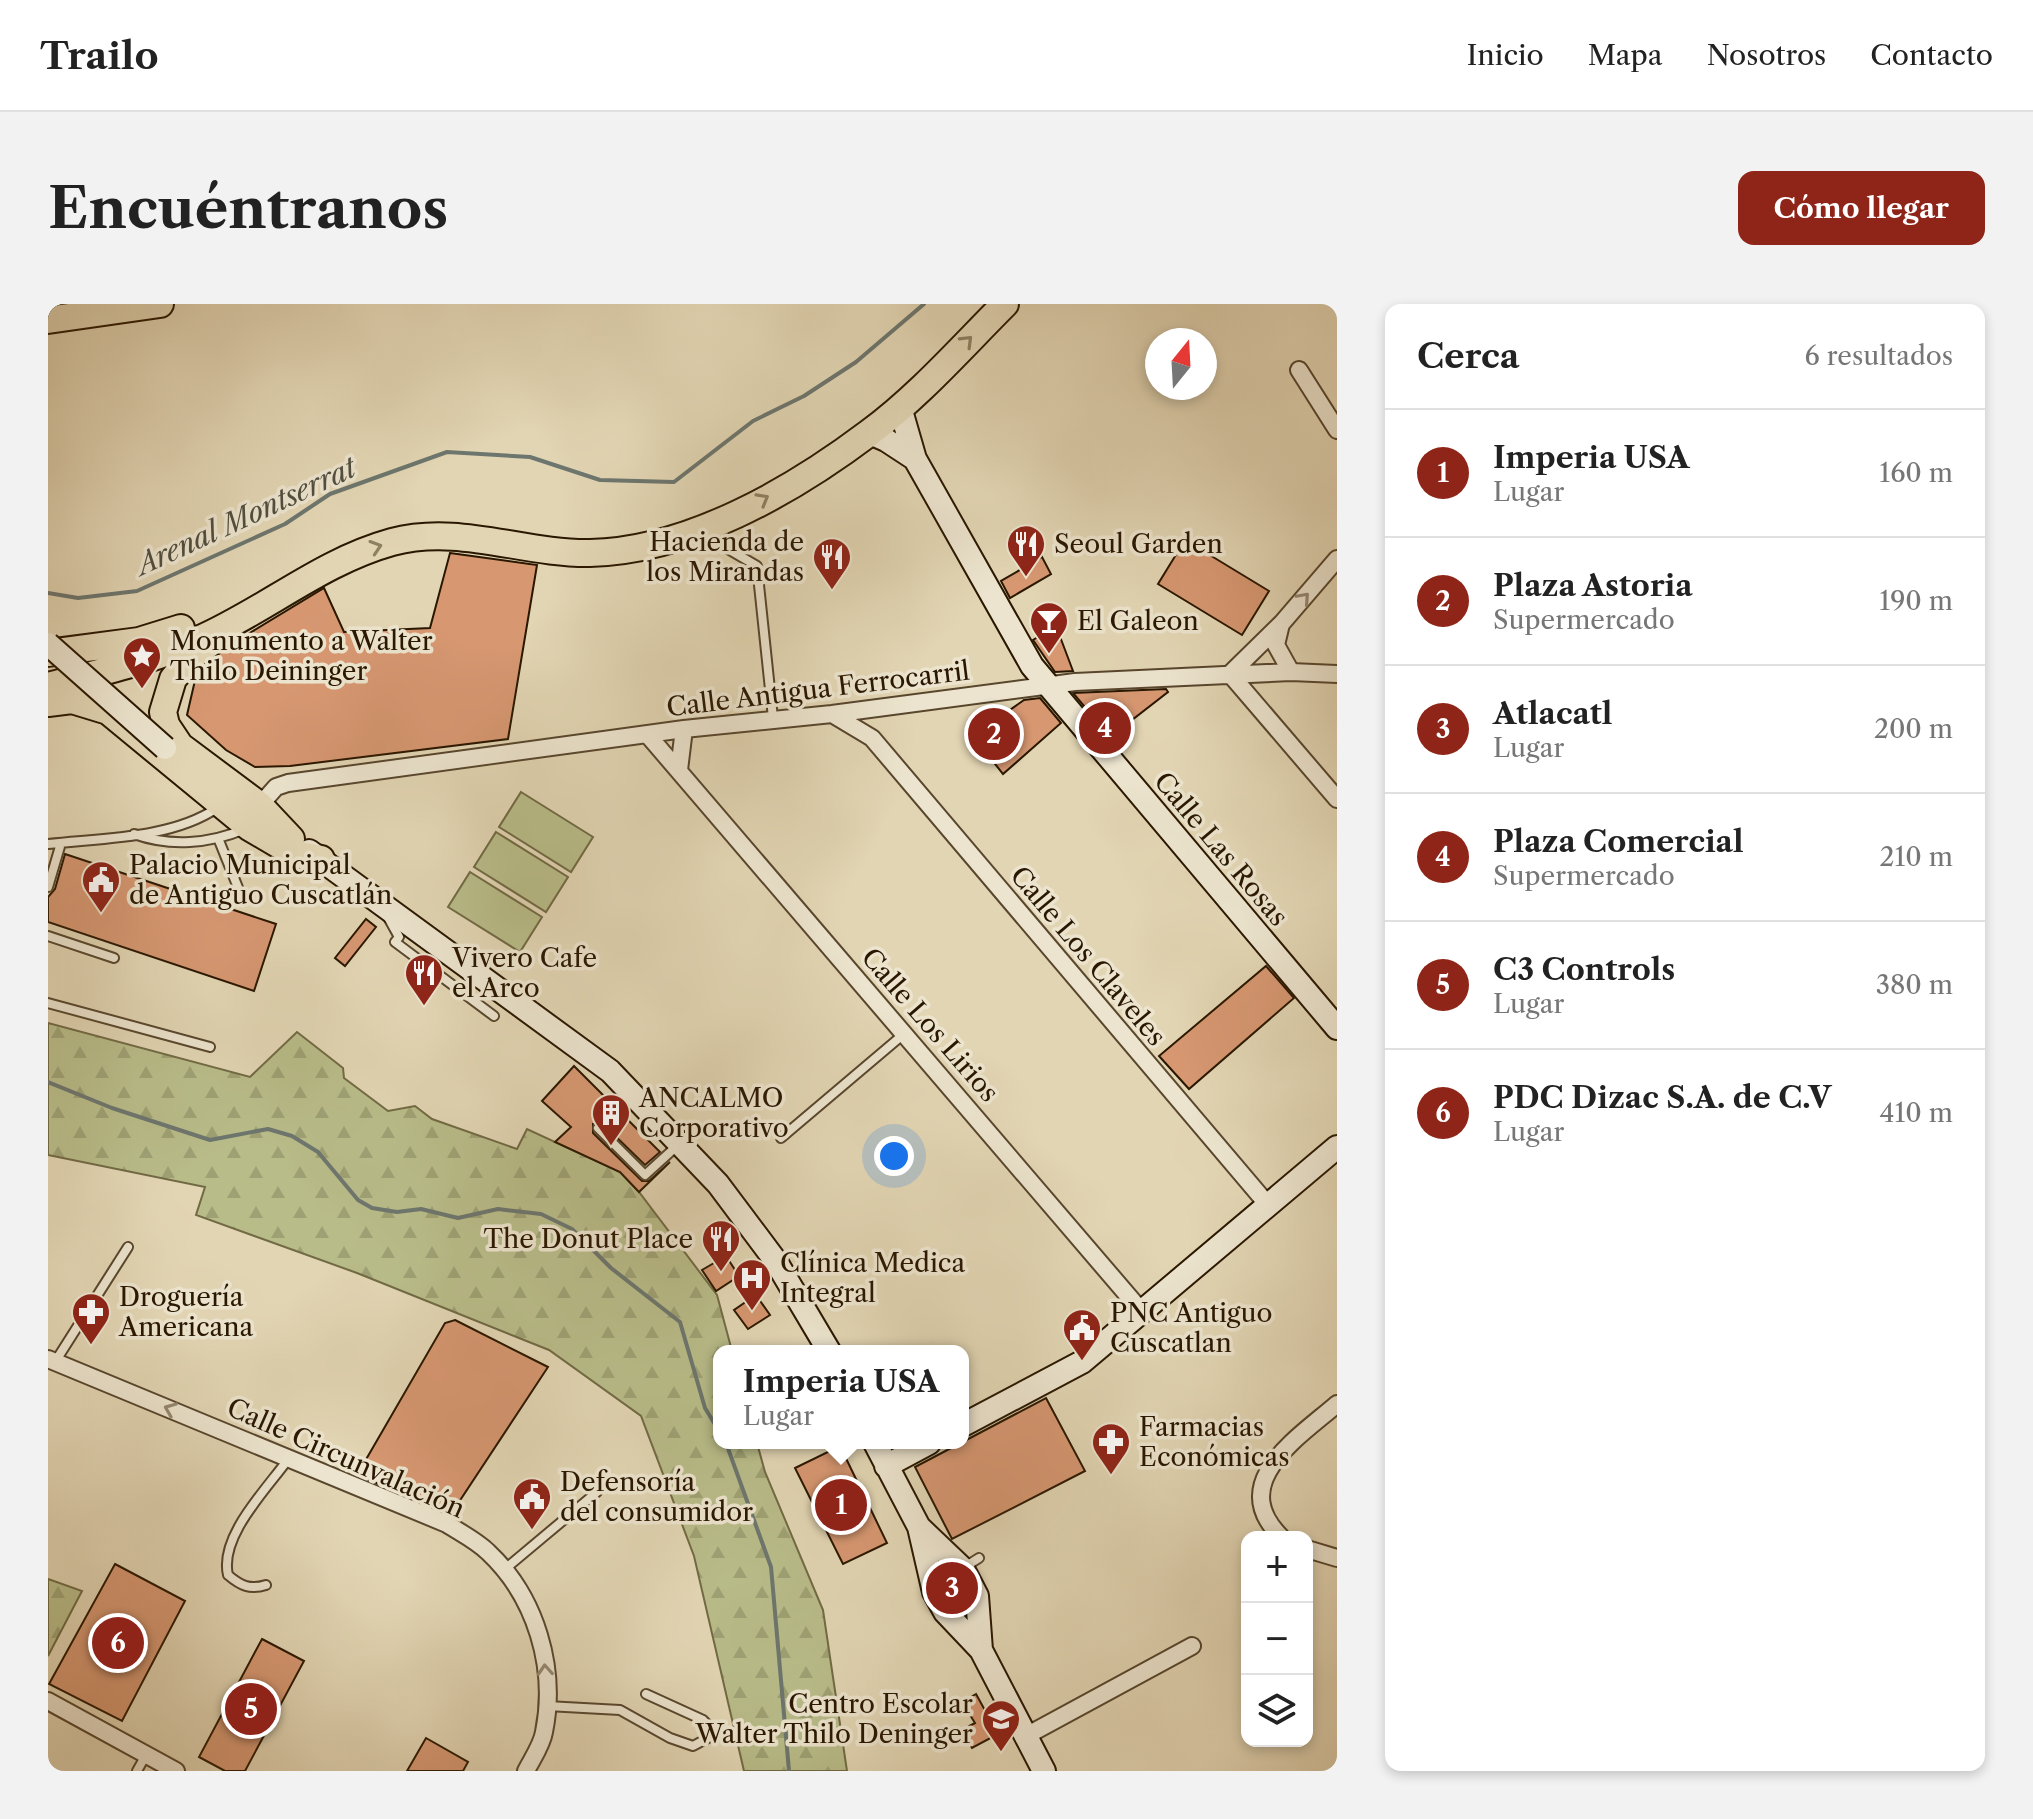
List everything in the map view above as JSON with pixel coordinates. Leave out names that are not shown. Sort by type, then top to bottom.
[{"type":"main road","points":[[48,320],[160,304]]},
{"type":"main road","points":[[48,653],[153,638],[207,619],[333,564],[395,541],[435,536],[476,538],[575,553],[607,552],[686,535],[755,504],[870,433],[1005,304]]},
{"type":"main road","points":[[48,330],[125,310]]},
{"type":"main road","name":"Calle Las Rosas","points":[[900,407],[915,459],[1046,685],[1337,1028]]},
{"type":"main road","name":"Calle Las Rosas","points":[[870,433],[915,459]]},
{"type":"main road","points":[[48,686],[200,639],[333,564]]},
{"type":"main road","points":[[299,583],[265,610],[191,657],[173,679],[163,712],[170,735],[180,746],[266,822],[295,854],[321,859]]},
{"type":"main road","points":[[48,644],[165,748],[610,1071],[681,1142],[775,1260],[825,1345]]},
{"type":"main road","points":[[48,703],[72,700],[108,711],[224,803],[280,838],[266,822],[224,803]]},
{"type":"main road","points":[[969,1422],[1082,1362],[1337,1147]]},
{"type":"main road","points":[[878,1449],[919,1527],[929,1582],[945,1612],[985,1640]]},
{"type":"main road","points":[[886,1466],[918,1449]]},
{"type":"main road","points":[[919,1527],[971,1563],[985,1640],[1024,1737],[1044,1771]]},
{"type":"main road","points":[[929,1582],[944,1569],[971,1563]]},
{"type":"main road","points":[[945,1612],[965,1612],[977,1596]]},
{"type":"street","points":[[1299,370],[1337,430]]},
{"type":"street","points":[[1337,559],[1282,623],[1230,674],[1337,799]]},
{"type":"street","points":[[1282,623],[1276,645],[1291,672]]},
{"type":"street","name":"Calle Antigua Ferrocarril","points":[[266,822],[276,787],[647,734],[832,714],[1046,685],[1230,674],[1337,674]]},
{"type":"street","points":[[872,738],[875,707]]},
{"type":"street","name":"Calle Los Claveles","points":[[832,714],[872,738],[1268,1205]]},
{"type":"street","points":[[679,770],[678,750],[684,729]]},
{"type":"street","name":"Calle Los Lirios","points":[[647,734],[1143,1313]]},
{"type":"street","points":[[266,822],[288,791],[307,781]]},
{"type":"street","name":"Calle Circunvalación","points":[[51,1360],[447,1524],[487,1551],[504,1570],[532,1613],[541,1638],[547,1706],[544,1736],[526,1771]]},
{"type":"street","points":[[1278,1531],[1261,1502],[1264,1476],[1276,1458],[1337,1404]]},
{"type":"street","points":[[1313,1551],[1337,1558]]},
{"type":"street","points":[[1024,1737],[1192,1646]]},
{"type":"street","points":[[48,1701],[176,1771]]},
{"type":"lane","points":[[686,535],[716,542],[757,566],[773,718]]},
{"type":"lane","points":[[48,844],[172,827],[205,816],[224,803]]},
{"type":"lane","points":[[133,834],[152,841],[180,843],[218,838],[266,822]]},
{"type":"lane","points":[[172,827],[180,843]]},
{"type":"lane","points":[[218,838],[243,900]]},
{"type":"lane","points":[[48,887],[61,843]]},
{"type":"lane","points":[[381,904],[399,937],[395,942],[494,1016]]},
{"type":"lane","points":[[48,936],[114,958]]},
{"type":"lane","points":[[48,1003],[210,1047]]},
{"type":"lane","points":[[781,1138],[906,1033]]},
{"type":"lane","points":[[598,1128],[645,1175],[681,1142]]},
{"type":"lane","points":[[51,1360],[128,1247]]},
{"type":"lane","points":[[266,1585],[250,1588],[240,1585],[228,1575],[226,1555],[239,1529],[289,1458]]},
{"type":"lane","points":[[504,1570],[597,1492]]},
{"type":"lane","points":[[547,1706],[620,1710],[670,1738],[693,1746],[708,1738],[711,1728],[703,1720],[646,1694]]},
{"type":"lane","points":[[137,1771],[146,1754]]},
{"type":"green space","points":[[521,792],[593,837],[571,872],[499,827]]},
{"type":"green space","points":[[496,832],[568,877],[546,912],[474,867]]},
{"type":"green space","points":[[470,872],[542,917],[520,952],[448,907]]},
{"type":"green space","points":[[48,1023],[250,1077],[297,1032],[343,1068],[344,1078],[388,1111],[415,1106],[432,1119],[517,1149],[527,1129],[620,1172],[639,1192],[717,1295],[730,1345],[713,1345],[713,1449],[759,1449],[765,1472],[823,1610],[847,1771],[744,1771],[694,1556],[641,1416],[549,1350],[357,1273],[196,1215],[205,1187],[48,1155]]},
{"type":"green space","points":[[48,1579],[82,1591],[48,1656]]},
{"type":"green space","points":[[954,1579],[963,1582],[966,1591],[963,1600],[954,1603],[945,1600],[942,1591],[945,1582]]},
{"type":"building","points":[[1185,540],[1269,591],[1242,635],[1158,584]]},
{"type":"building","points":[[450,553],[537,565],[508,739],[290,766],[255,767],[226,750],[187,715],[196,676],[202,669],[225,648],[324,588],[344,632],[430,628]]},
{"type":"building","name":"Seoul Garden","points":[[1042,557],[1051,574],[1010,598],[1001,581]]},
{"type":"building","name":"El Galeon","points":[[1056,626],[1073,671],[1055,672],[1033,640]]},
{"type":"building","points":[[1166,689],[1168,692],[1110,737],[1073,693]]},
{"type":"building","points":[[1040,698],[1061,723],[1003,774],[973,736],[1024,700]]},
{"type":"building","points":[[65,854],[276,924],[254,991],[48,922],[48,897],[55,889]]},
{"type":"building","points":[[366,919],[376,927],[345,966],[335,958]]},
{"type":"building","points":[[1266,966],[1294,998],[1189,1089],[1159,1056]]},
{"type":"building","name":"ANCALMO Corporativo","points":[[574,1066],[660,1152],[645,1165],[602,1123],[593,1124],[593,1133],[642,1181],[649,1181],[670,1162],[639,1192],[620,1172],[555,1142],[571,1127],[542,1101]]},
{"type":"building","name":"The Donut Place","points":[[726,1256],[739,1276],[716,1291],[702,1270]]},
{"type":"building","name":"Clínica Medica Integral","points":[[756,1295],[770,1315],[748,1329],[734,1310]]},
{"type":"building","points":[[455,1320],[548,1367],[451,1514],[357,1475],[445,1323]]},
{"type":"building","points":[[1046,1398],[1085,1471],[952,1539],[915,1467],[949,1449],[969,1449],[969,1439]]},
{"type":"building","points":[[834,1449],[841,1449],[887,1543],[843,1564],[795,1468]]},
{"type":"building","points":[[115,1564],[185,1601],[122,1721],[49,1684]]},
{"type":"building","points":[[262,1639],[304,1661],[245,1771],[225,1771],[199,1757]]},
{"type":"building","points":[[976,1694],[998,1734],[972,1748],[962,1730],[975,1723],[962,1702]]},
{"type":"building","points":[[426,1738],[468,1762],[463,1771],[407,1771]]},
{"type":"waterway","name":"Arenal Montserrat","points":[[48,593],[78,598],[137,591],[285,524],[330,494],[447,452],[530,457],[600,480],[674,482],[753,421],[804,396],[856,362],[924,304]]},
{"type":"waterway","points":[[48,1082],[112,1108],[210,1140],[268,1129],[292,1136],[318,1152],[358,1200],[372,1208],[397,1212],[421,1209],[458,1218],[498,1209],[541,1214],[572,1229],[611,1268],[680,1322],[705,1408],[713,1421]]},
{"type":"waterway","points":[[728,1449],[771,1567],[789,1771]]},
{"type":"place","name":"Seoul Garden","points":[[1026,578]]},
{"type":"place","name":"Hacienda de los Mirandas","points":[[832,591]]},
{"type":"place","name":"El Galeon","points":[[1049,655]]},
{"type":"place","name":"Monumento a Walter Thilo Deininger","points":[[142,690]]},
{"type":"place","name":"Plaza Comercial","points":[[1105,728]]},
{"type":"place","name":"Plaza Astoria","points":[[994,734]]},
{"type":"place","name":"Palacio Municipal de Antiguo Cuscatlán","points":[[101,914]]},
{"type":"place","name":"Vivero Cafe el Arco","points":[[424,1007]]},
{"type":"place","name":"ANCALMO Corporativo","points":[[611,1147]]},
{"type":"place","name":"The Donut Place","points":[[721,1273]]},
{"type":"place","name":"Clínica Medica Integral","points":[[752,1312]]},
{"type":"place","name":"Droguería Americana","points":[[91,1346]]},
{"type":"place","name":"PNC Antiguo Cuscatlan","points":[[1082,1362]]},
{"type":"place","name":"Farmacias Económicas","points":[[1111,1476]]},
{"type":"place","name":"Imperia USA","points":[[841,1505]]},
{"type":"place","name":"Defensoría del consumidor","points":[[532,1531]]},
{"type":"place","name":"Atlacatl","points":[[952,1588]]},
{"type":"place","name":"PDC Dizac S.A. de C.V","points":[[118,1643]]},
{"type":"place","name":"C3 Controls","points":[[251,1709]]},
{"type":"place","name":"Centro Escolar Walter Thilo Deninger","points":[[1001,1753]]}]
